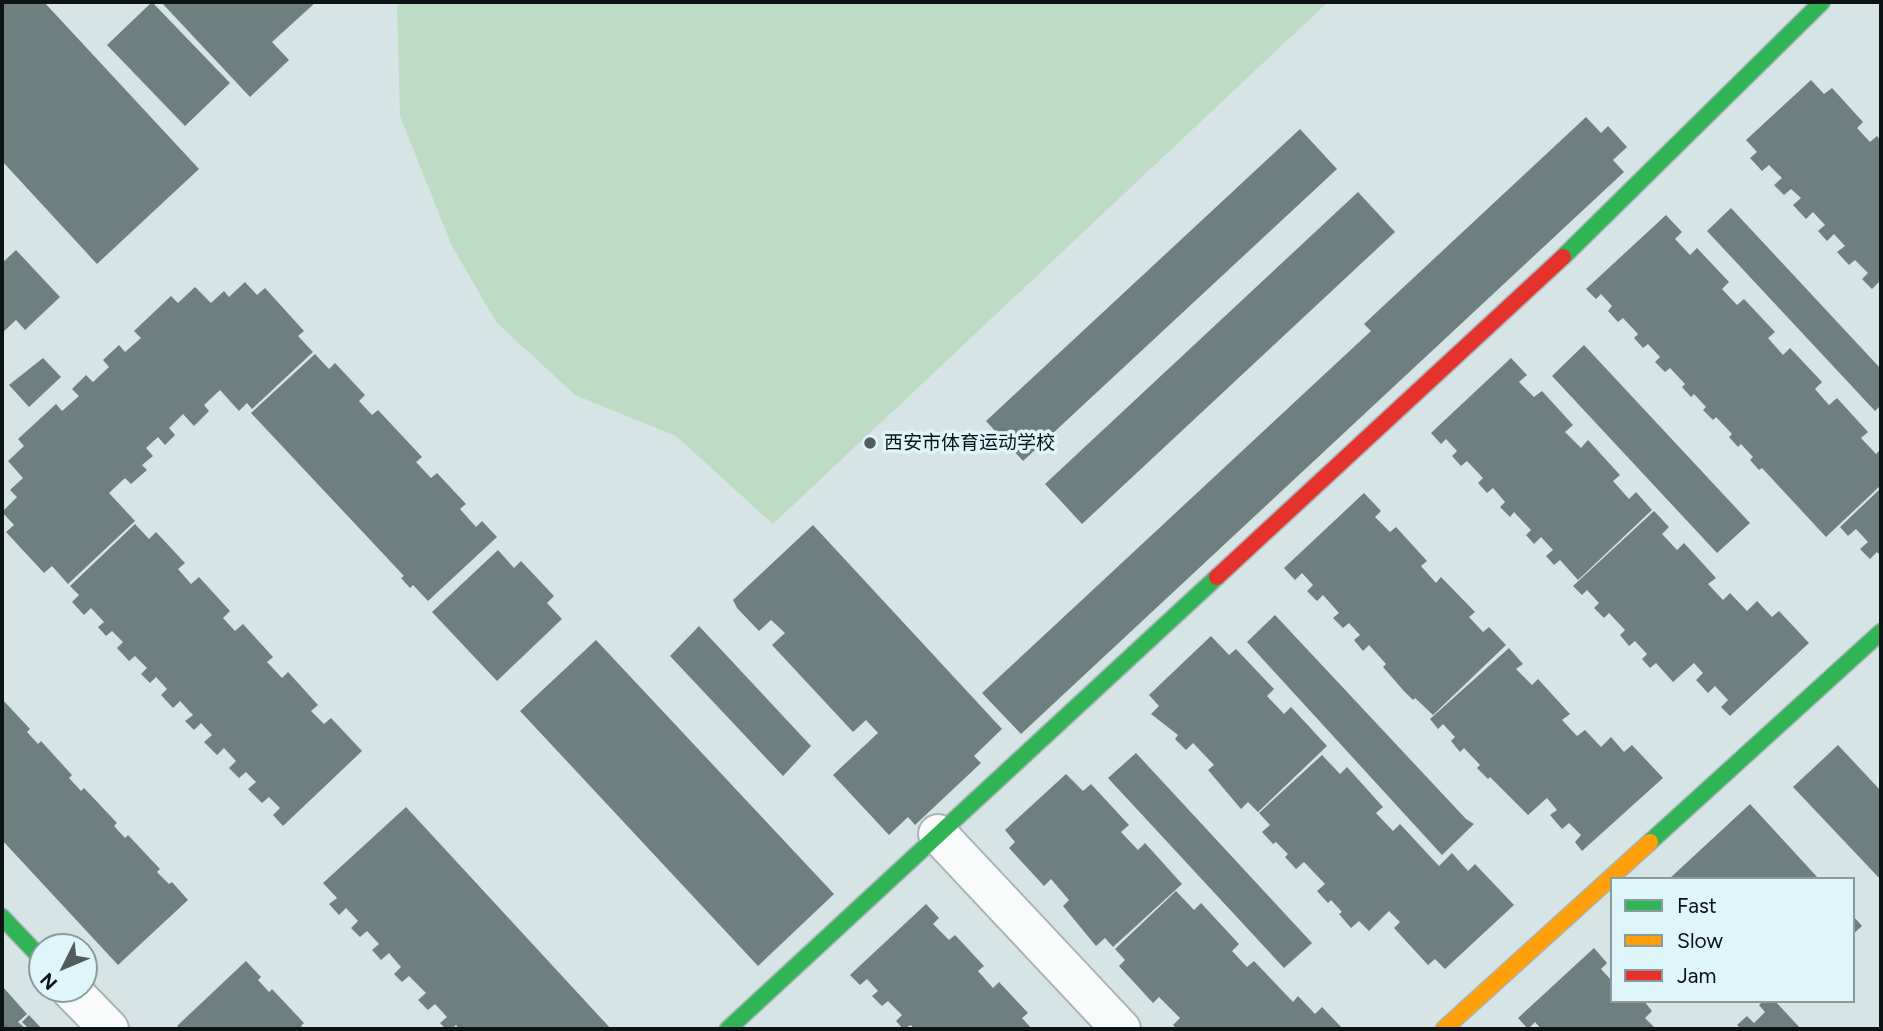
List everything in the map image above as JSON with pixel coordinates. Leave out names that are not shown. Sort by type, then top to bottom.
[{"type":"street","points":[[728,1029],[1543,276],[1822,2]]},
{"type":"street","points":[[1611,877],[1881,632]]},
{"type":"street","points":[[939,834],[1121,1029]]},
{"type":"street","points":[[1444,1029],[1610,878]]},
{"type":"street","points":[[2,917],[28,944]]},
{"type":"street","points":[[84,1003],[109,1029]]},
{"type":"green space","points":[[401,2],[1328,2],[773,524],[676,436],[575,395],[496,322],[451,244],[400,116],[397,6]]},
{"type":"building","points":[[2,2],[44,2],[199,169],[97,264],[2,161]]},
{"type":"building","points":[[152,2],[230,83],[185,126],[107,45]]},
{"type":"building","points":[[161,2],[316,2],[272,42],[289,60],[250,97]]},
{"type":"building","points":[[1811,80],[1824,94],[1832,88],[1863,122],[1857,128],[1870,142],[1877,136],[1881,141],[1881,285],[1879,282],[1872,289],[1862,279],[1868,273],[1855,260],[1849,265],[1837,252],[1845,246],[1834,234],[1827,241],[1818,231],[1825,225],[1813,212],[1806,219],[1793,205],[1801,198],[1791,189],[1784,195],[1774,185],[1782,178],[1769,165],[1762,171],[1750,158],[1757,152],[1746,140]]},
{"type":"building","points":[[1586,117],[1601,133],[1608,126],[1627,147],[1613,160],[1624,172],[1021,734],[982,693],[1371,331],[1364,324]]},
{"type":"building","points":[[1300,129],[1337,169],[1023,461],[986,421]]},
{"type":"building","points":[[1358,192],[1395,232],[1082,524],[1045,484]]},
{"type":"building","points":[[1731,208],[1881,369],[1881,405],[1875,411],[1707,231]]},
{"type":"building","points":[[1666,215],[1682,232],[1675,239],[1690,255],[1697,248],[1729,282],[1722,289],[1737,305],[1744,299],[1775,332],[1768,338],[1783,355],[1790,348],[1822,382],[1815,389],[1829,405],[1837,398],[1868,432],[1861,438],[1876,454],[1881,449],[1881,485],[1826,537],[1762,468],[1759,470],[1750,460],[1753,457],[1741,444],[1738,447],[1729,437],[1732,434],[1716,417],[1713,420],[1703,410],[1706,407],[1694,394],[1691,397],[1682,387],[1685,384],[1670,368],[1665,372],[1655,362],[1660,357],[1648,344],[1643,348],[1634,338],[1638,334],[1623,318],[1618,322],[1608,311],[1612,306],[1601,294],[1596,299],[1586,289]]},
{"type":"building","points":[[16,250],[60,297],[25,330],[16,320],[2,333],[2,263]]},
{"type":"building","points":[[245,282],[257,295],[265,288],[304,331],[298,336],[313,352],[252,409],[247,403],[239,411],[220,390],[204,405],[209,411],[194,426],[183,414],[169,428],[175,435],[165,445],[158,437],[146,448],[153,456],[142,465],[147,470],[131,484],[125,478],[109,493],[135,521],[68,584],[52,566],[44,573],[6,532],[14,525],[2,512],[17,497],[10,490],[23,478],[8,461],[24,446],[18,439],[56,404],[62,411],[79,396],[72,389],[86,375],[93,382],[109,367],[103,360],[119,345],[125,352],[141,338],[134,331],[171,296],[178,303],[195,287],[211,303],[224,291],[229,297]]},
{"type":"building","points":[[1584,345],[1750,523],[1717,553],[1552,376]]},
{"type":"building","points":[[315,354],[329,369],[335,363],[365,395],[359,401],[372,415],[378,410],[422,457],[416,462],[431,478],[437,473],[466,504],[460,509],[476,527],[482,521],[497,537],[428,601],[413,585],[410,588],[401,578],[404,576],[251,413]]},
{"type":"building","points":[[43,358],[61,377],[29,407],[9,385]]},
{"type":"building","points":[[1511,358],[1527,375],[1519,382],[1534,397],[1542,391],[1573,425],[1565,432],[1581,448],[1588,440],[1620,475],[1613,481],[1629,499],[1636,492],[1652,510],[1578,580],[1560,560],[1554,565],[1546,556],[1553,550],[1541,537],[1534,544],[1526,535],[1531,530],[1514,512],[1510,517],[1500,507],[1505,502],[1493,488],[1487,493],[1478,483],[1483,478],[1467,461],[1461,466],[1452,456],[1457,451],[1446,439],[1441,444],[1431,433]]},
{"type":"building","points":[[1881,488],[1881,556],[1877,552],[1870,559],[1860,549],[1868,542],[1856,529],[1848,536],[1840,527]]},
{"type":"building","points":[[1364,493],[1381,511],[1375,517],[1390,532],[1396,527],[1427,561],[1421,566],[1436,583],[1441,577],[1475,612],[1469,617],[1483,632],[1489,627],[1506,645],[1433,715],[1403,690],[1383,667],[1386,664],[1369,645],[1363,651],[1354,640],[1360,635],[1349,623],[1343,628],[1333,618],[1339,613],[1323,595],[1317,601],[1307,591],[1313,585],[1302,573],[1295,580],[1284,568]]},
{"type":"building","points":[[1654,511],[1669,527],[1662,534],[1677,550],[1684,543],[1716,578],[1708,584],[1723,600],[1730,593],[1747,611],[1757,601],[1772,617],[1779,611],[1809,643],[1730,716],[1721,707],[1728,700],[1715,686],[1708,693],[1696,680],[1703,673],[1694,663],[1673,682],[1656,663],[1650,668],[1642,659],[1647,654],[1635,641],[1629,646],[1620,635],[1625,630],[1609,613],[1604,618],[1594,608],[1599,603],[1587,590],[1582,595],[1573,586]]},
{"type":"building","points":[[135,524],[149,539],[156,532],[185,563],[178,569],[191,584],[199,577],[230,611],[223,618],[235,631],[243,624],[273,657],[267,662],[282,678],[288,672],[318,705],[311,711],[324,724],[331,718],[362,751],[283,826],[273,815],[280,808],[269,797],[262,803],[248,789],[256,782],[246,772],[239,778],[229,768],[236,761],[224,748],[217,755],[204,742],[212,735],[201,723],[194,730],[185,721],[193,715],[180,701],[173,708],[161,695],[167,689],[156,677],[150,683],[141,674],[147,668],[135,656],[129,661],[117,648],[123,642],[112,631],[106,636],[98,627],[104,622],[91,608],[84,615],[72,602],[79,595],[70,586]]},
{"type":"building","points":[[813,525],[1002,729],[974,756],[981,763],[915,825],[908,817],[889,835],[833,775],[878,733],[866,720],[853,732],[772,645],[785,633],[771,620],[759,631],[733,600]]},
{"type":"building","points":[[498,550],[514,568],[521,561],[554,596],[547,603],[562,619],[497,681],[432,612]]},
{"type":"building","points":[[1275,615],[1466,819],[1474,824],[1442,855],[1247,642]]},
{"type":"building","points":[[699,626],[811,746],[783,776],[670,656]]},
{"type":"building","points":[[1211,636],[1229,655],[1236,649],[1274,689],[1267,696],[1284,714],[1291,707],[1327,746],[1258,812],[1248,802],[1241,809],[1208,770],[1214,765],[1193,743],[1186,750],[1175,739],[1178,735],[1151,714],[1159,706],[1149,695]]},
{"type":"building","points":[[596,640],[834,894],[758,966],[520,711]]},
{"type":"building","points":[[1509,648],[1523,664],[1516,669],[1532,685],[1538,679],[1570,714],[1562,720],[1577,736],[1585,730],[1601,747],[1611,737],[1624,752],[1632,745],[1663,778],[1582,851],[1575,842],[1581,835],[1569,823],[1562,829],[1550,815],[1557,810],[1547,798],[1528,815],[1490,777],[1488,779],[1477,768],[1480,765],[1464,748],[1460,752],[1451,741],[1455,737],[1443,724],[1438,729],[1430,719]]},
{"type":"building","points":[[2,699],[30,729],[27,732],[38,744],[41,741],[72,775],[69,778],[81,791],[84,788],[117,823],[114,826],[125,838],[128,835],[160,869],[157,872],[169,884],[172,882],[188,900],[118,965],[98,943],[98,933],[88,933],[2,840]]},
{"type":"building","points":[[1838,745],[1881,791],[1881,880],[1793,787]]},
{"type":"building","points":[[1136,753],[1312,943],[1284,968],[1108,778]]},
{"type":"building","points":[[1322,755],[1340,774],[1347,767],[1383,807],[1376,813],[1393,831],[1400,824],[1439,866],[1452,853],[1468,871],[1475,864],[1514,905],[1445,969],[1435,959],[1428,965],[1394,928],[1400,922],[1389,911],[1369,931],[1359,921],[1351,928],[1331,900],[1328,903],[1317,891],[1325,884],[1304,862],[1296,869],[1285,857],[1288,854],[1262,832],[1270,825],[1259,813]]},
{"type":"building","points":[[1066,774],[1083,791],[1091,784],[1129,825],[1121,832],[1138,850],[1145,843],[1182,884],[1113,947],[1105,938],[1096,946],[1063,906],[1069,900],[1051,879],[1044,886],[1009,848],[1015,842],[1005,830]]},
{"type":"building","points":[[1750,804],[1817,877],[1671,877]]},
{"type":"building","points":[[406,807],[611,1029],[459,1029],[456,1025],[452,1029],[446,1029],[440,1023],[447,1017],[435,1004],[428,1010],[418,1000],[426,993],[409,976],[402,982],[394,974],[401,967],[389,953],[381,960],[372,950],[379,944],[367,931],[360,937],[351,928],[358,921],[346,908],[339,915],[329,904],[337,898],[323,883]]},
{"type":"building","points":[[1176,891],[1194,910],[1201,903],[1239,944],[1232,951],[1247,967],[1254,961],[1293,1002],[1298,996],[1315,1014],[1322,1007],[1343,1029],[1177,1029],[1173,1025],[1180,1018],[1159,997],[1153,1003],[1119,966],[1125,960],[1115,949]]},
{"type":"building","points":[[926,904],[939,918],[933,924],[949,940],[955,935],[984,966],[978,971],[993,988],[999,982],[1028,1013],[1022,1018],[1032,1029],[914,1029],[911,1025],[903,1029],[896,1021],[902,1015],[888,1001],[882,1006],[872,996],[878,991],[867,979],[860,985],[850,975]]},
{"type":"building","points":[[1855,918],[1862,926],[1855,932]]},
{"type":"building","points":[[1594,948],[1607,963],[1601,969],[1610,979],[1610,1003],[1646,1003],[1652,1011],[1645,1018],[1656,1029],[1541,1029],[1535,1022],[1528,1029],[1518,1018]]},
{"type":"building","points":[[246,961],[261,977],[258,980],[269,992],[272,989],[304,1023],[301,1026],[304,1029],[181,1029],[177,1026]]},
{"type":"building","points":[[2,986],[27,1014],[18,1022],[26,1029],[2,1029]]},
{"type":"building","points":[[1777,1003],[1801,1029],[1741,1029],[1737,1025],[1747,1016],[1754,1023],[1765,1012],[1759,1005]]},
{"type":"building","points":[[29,1015],[42,1029],[29,1029],[22,1022]]},
{"type":"traffic: fast","points":[[1563,257],[1822,2]]},
{"type":"traffic: fast","points":[[728,1029],[1217,577]]},
{"type":"traffic: fast","points":[[1650,842],[1881,632]]},
{"type":"traffic: fast","points":[[2,917],[28,944]]},
{"type":"traffic: slow","points":[[1611,877],[1650,842]]},
{"type":"traffic: slow","points":[[1444,1029],[1610,878]]},
{"type":"traffic: jam","points":[[1217,577],[1563,257]]},
{"type":"place","name":"西安市体育运动学校","points":[[870,443]]}]
